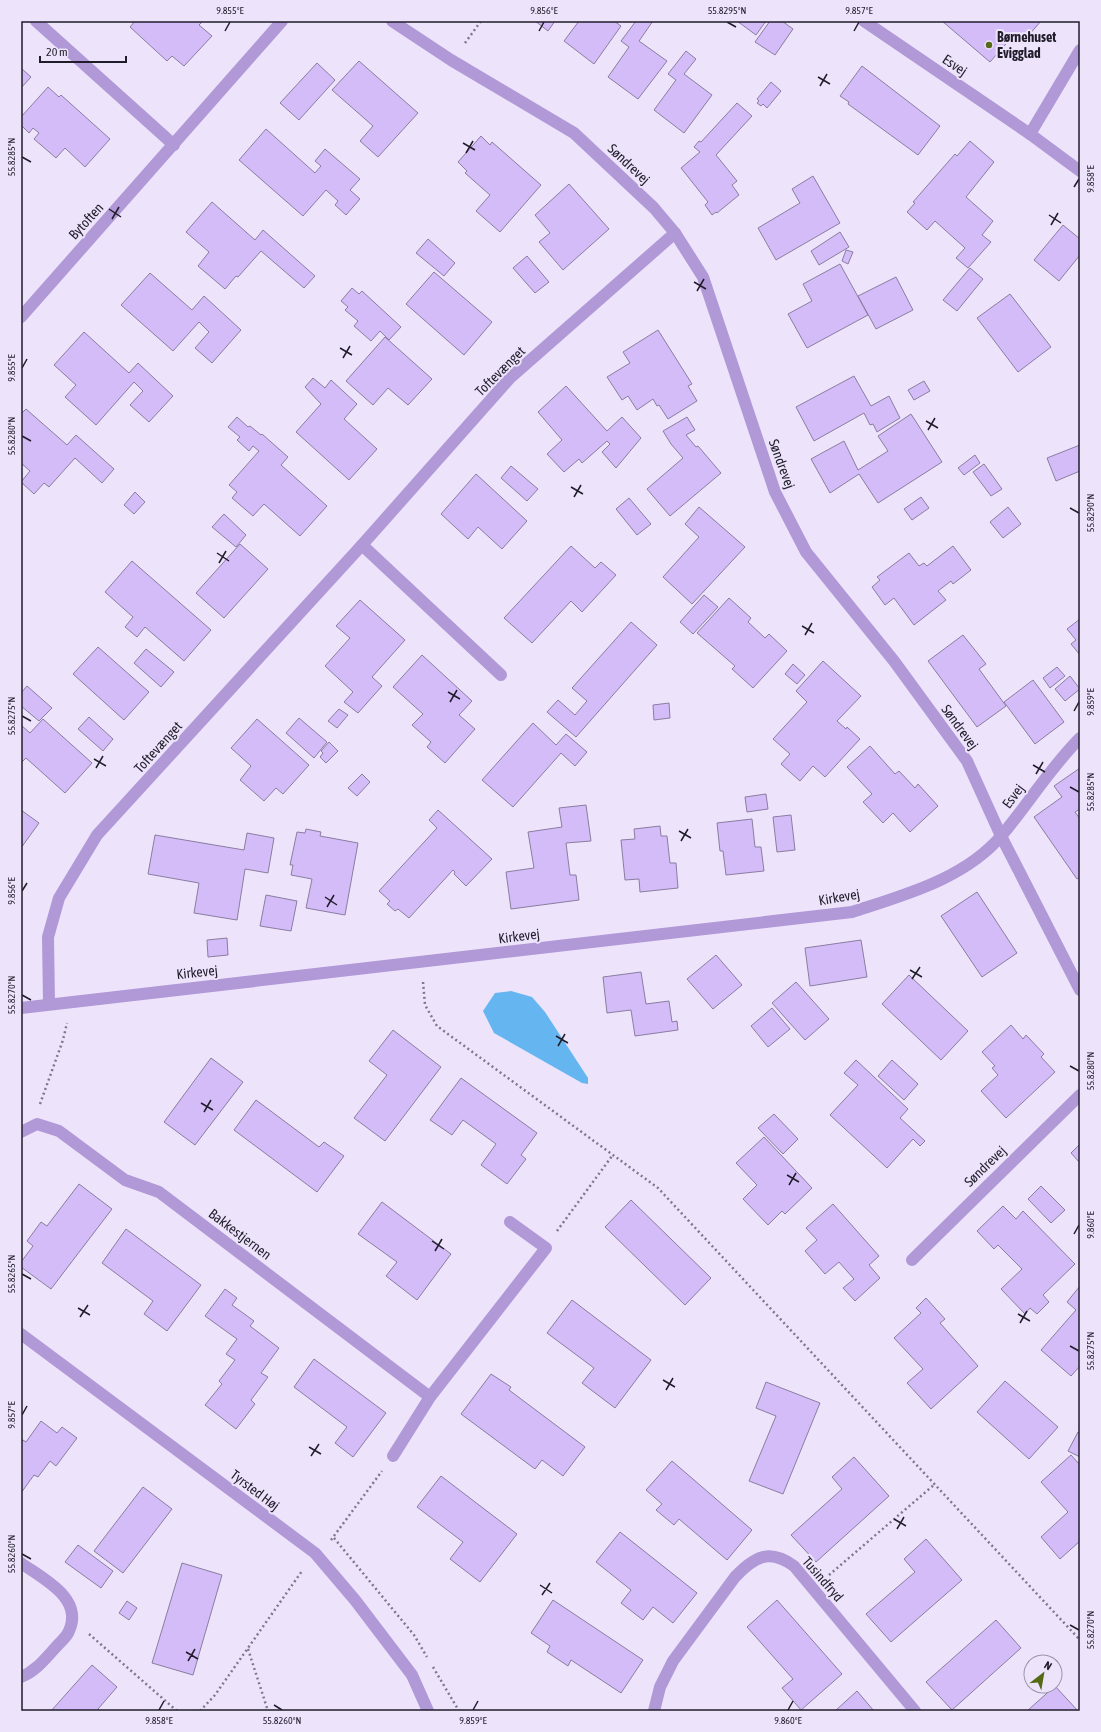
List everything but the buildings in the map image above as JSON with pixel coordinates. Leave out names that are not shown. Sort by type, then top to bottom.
[{"type":"street","points":[[36,21],[174,145]]},
{"type":"street","name":"Bytoften","points":[[21,318],[282,21]]},
{"type":"street","name":"Søndrevej","points":[[392,21],[450,60],[574,133],[654,208],[675,233],[703,277],[775,492],[806,552],[894,661],[967,761],[1001,836],[1080,990]]},
{"type":"street","name":"Esvej","points":[[864,21],[1030,134],[1080,171]]},
{"type":"street","points":[[1030,134],[1080,50]]},
{"type":"street","name":"Toftevænget","points":[[49,1004],[48,937],[57,904],[59,898],[97,835],[362,545],[510,378],[675,233]]},
{"type":"street","points":[[362,545],[500,675]]},
{"type":"street","name":"Esvej","points":[[1001,836],[1061,757],[1080,738]]},
{"type":"street","name":"Kirkevej","points":[[21,1008],[852,912],[914,892],[972,863],[1001,836]]},
{"type":"street","name":"Søndrevej","points":[[912,1260],[1080,1095]]},
{"type":"street","points":[[21,1132],[37,1124]]},
{"type":"street","name":"Bakkestjernen","points":[[37,1124],[59,1131],[125,1180],[159,1192],[430,1397]]},
{"type":"street","points":[[393,1456],[430,1397],[546,1248],[510,1222]]},
{"type":"street","name":"Tyrsted Høj","points":[[21,1334],[315,1553],[355,1600],[412,1675],[428,1711]]},
{"type":"street","name":"Tusindfryd","points":[[654,1711],[660,1687],[673,1661],[746,1566],[759,1558],[772,1556],[783,1558],[794,1566],[915,1711]]},
{"type":"street","points":[[21,1563],[67,1599],[70,1602],[73,1614],[69,1632],[38,1667],[21,1677]]},
{"type":"path","points":[[450,60],[481,21]]},
{"type":"path","points":[[420,962],[425,1005],[437,1026],[612,1156],[658,1188],[1080,1640]]},
{"type":"path","points":[[37,1124],[40,1100],[63,1040],[66,1025],[66,1002]]},
{"type":"path","points":[[546,1248],[612,1156]]},
{"type":"path","points":[[200,1711],[215,1695],[315,1553],[334,1538],[393,1456]]},
{"type":"path","points":[[813,1589],[935,1484]]},
{"type":"path","points":[[72,1623],[84,1630],[177,1711]]},
{"type":"path","points":[[248,1649],[268,1711]]},
{"type":"water","points":[[511,991],[532,997],[545,1012],[588,1078],[588,1084],[582,1083],[494,1033],[483,1011],[495,993]]},
{"type":"place","name":"Børnehuset Evigglad","points":[[989,45]]}]
